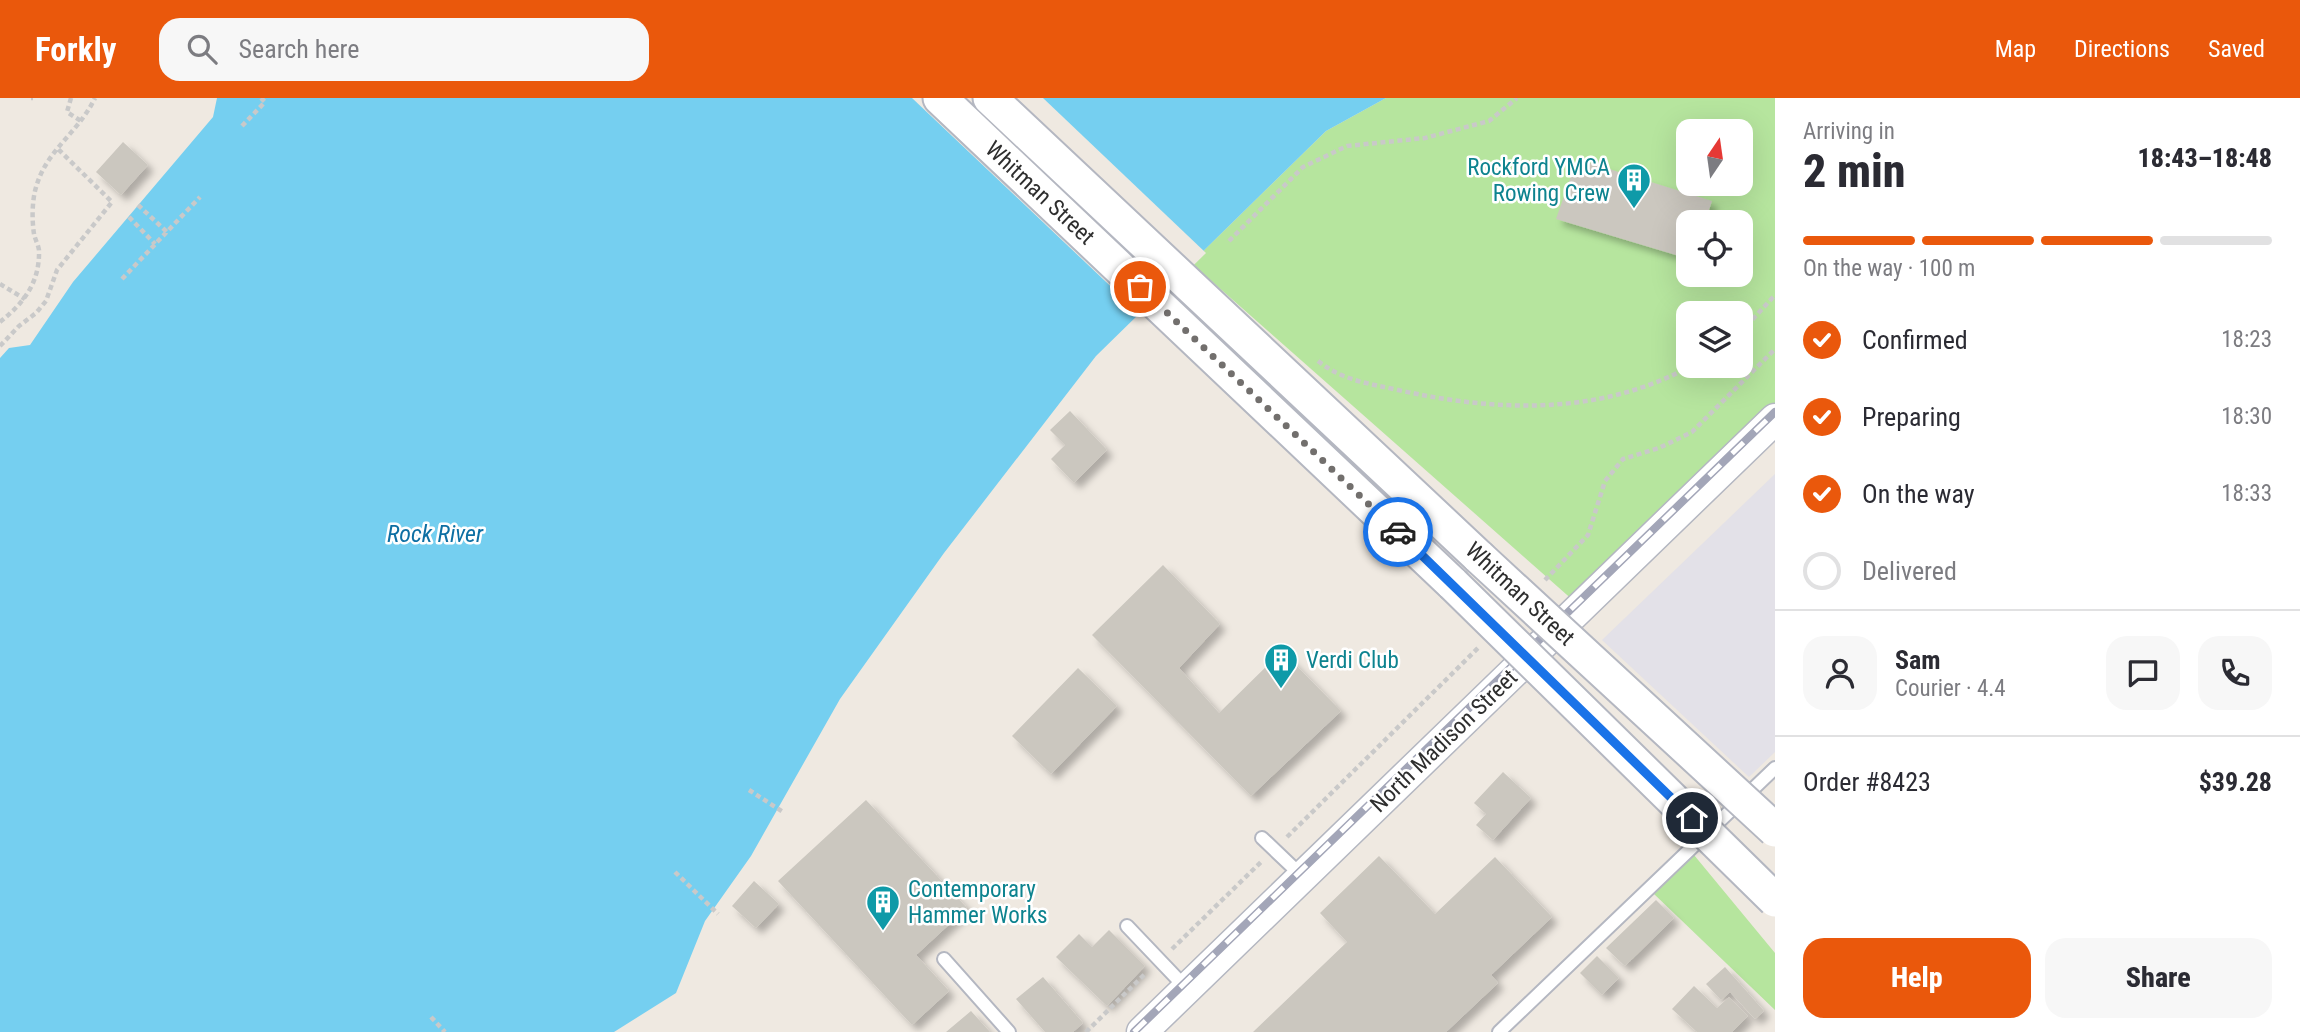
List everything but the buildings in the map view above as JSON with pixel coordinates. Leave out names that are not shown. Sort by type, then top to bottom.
[{"type":"main road","name":"Whitman Street","points":[[940,98],[1453,584],[1775,900]]},
{"type":"main road","name":"Whitman Street","points":[[990,98],[1479,557],[1775,830]]},
{"type":"street","name":"North Madison Street","points":[[1142,1032],[1775,419]]},
{"type":"lane","points":[[1499,1032],[1775,768]]},
{"type":"lane","points":[[1262,838],[1303,877]]},
{"type":"lane","points":[[1127,926],[1187,989]]},
{"type":"lane","points":[[944,959],[1009,1032]]},
{"type":"path","points":[[71,98],[67,112],[81,121]]},
{"type":"path","points":[[0,322],[21,306],[32,287],[39,248],[34,236],[34,194],[44,164],[81,121],[95,98]]},
{"type":"path","points":[[242,126],[265,102],[261,98]]},
{"type":"path","points":[[1229,241],[1303,167],[1347,146],[1425,138],[1489,121],[1517,98]]},
{"type":"path","points":[[0,346],[46,301],[57,270],[112,202],[56,147]]},
{"type":"path","points":[[122,279],[200,197]]},
{"type":"path","points":[[138,205],[167,232]]},
{"type":"path","points":[[128,217],[155,244]]},
{"type":"path","points":[[0,284],[25,299]]},
{"type":"path","points":[[1753,319],[1775,295]]},
{"type":"path","points":[[1541,584],[1588,536],[1605,481],[1623,459],[1659,448],[1692,432],[1775,349]]},
{"type":"path","points":[[1339,377],[1442,400],[1507,408],[1575,403],[1664,381],[1676,374]]},
{"type":"path","points":[[1086,1032],[1484,642]]},
{"type":"path","points":[[749,790],[783,812]]},
{"type":"path","points":[[675,872],[719,914]]},
{"type":"path","points":[[431,1017],[445,1032]]},
{"type":"shaded area","points":[[1775,474],[1775,752],[1749,777],[1602,640]]},
{"type":"green space","points":[[1386,98],[1775,98],[1775,412],[1575,602],[1191,263],[1326,131]]},
{"type":"green space","points":[[1694,855],[1775,953],[1775,1010],[1654,894]]},
{"type":"water","name":"Rock River","points":[[217,98],[1386,98],[1326,131],[1096,356],[944,553],[840,699],[751,856],[705,921],[676,993],[614,1032],[0,1032],[0,358],[9,348],[30,345],[73,282],[213,117]]},
{"type":"pier","points":[[912,98],[1043,98],[1206,253],[1142,316]]},
{"type":"railway","points":[[1134,1032],[1775,412]]},
{"type":"way so far","points":[[1140,287],[1398,532]]},
{"type":"place","name":"Rockford YMCA Rowing Crew","points":[[1634,210]]},
{"type":"place","name":"Verdi Club","points":[[1281,690]]},
{"type":"place","name":"Contemporary Hammer Works","points":[[883,932]]},
{"type":"route","points":[[1398,532],[1692,818]]}]
